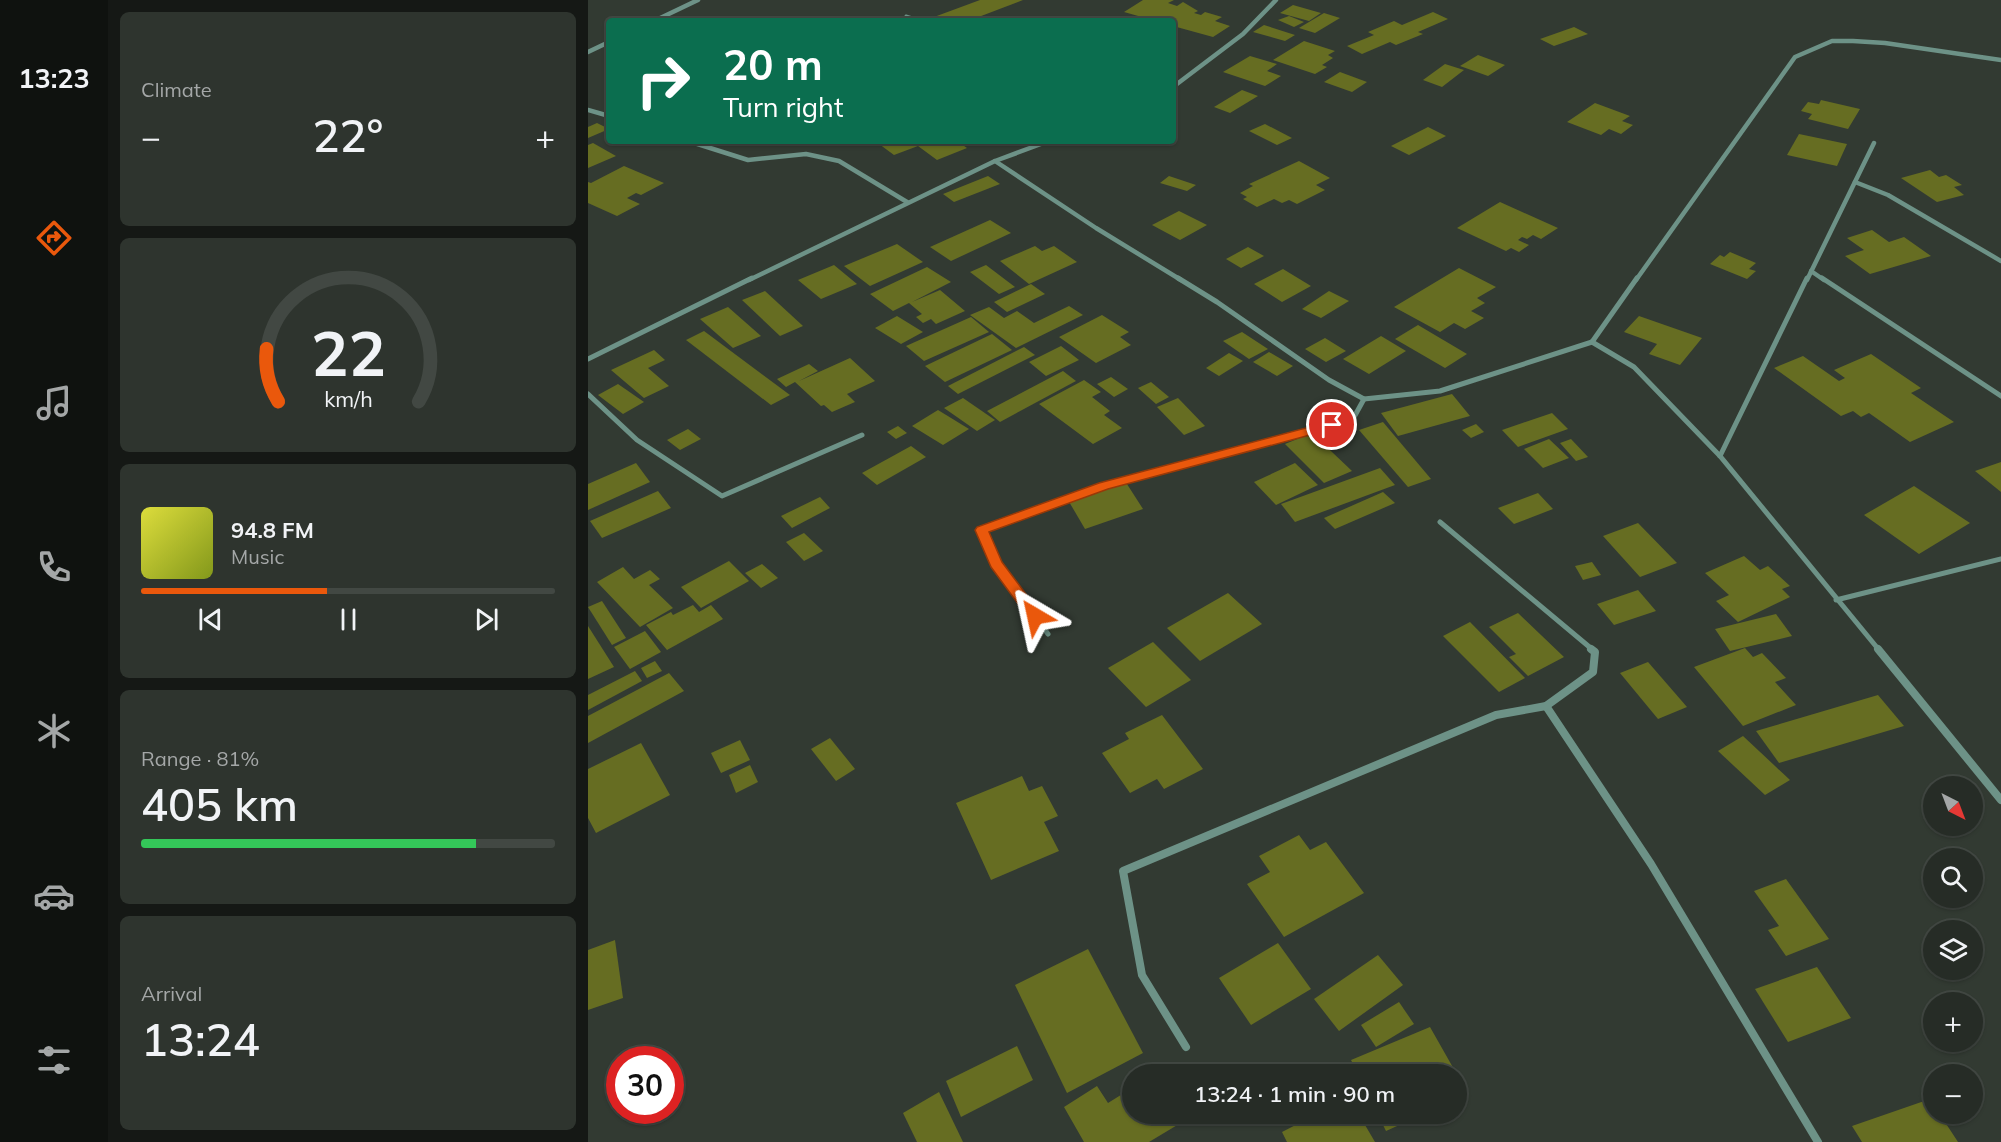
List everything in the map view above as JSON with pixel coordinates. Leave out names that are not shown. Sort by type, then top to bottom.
[{"type":"street","points":[[660,18],[699,0]]},
{"type":"street","points":[[1176,85],[1271,8],[1276,0]]},
{"type":"street","points":[[995,161],[1096,228],[1217,302],[1329,380],[1364,399],[1398,397],[1440,391],[1592,342],[1795,57],[1832,41],[1853,41],[1991,56],[2001,60]]},
{"type":"street","points":[[588,52],[606,43]]},
{"type":"street","points":[[588,110],[606,115]]},
{"type":"street","points":[[1720,456],[1874,143]]},
{"type":"street","points":[[697,144],[748,160],[806,154],[839,161],[907,202]]},
{"type":"street","points":[[588,359],[907,202],[995,161],[1040,144]]},
{"type":"street","points":[[1855,182],[1888,195],[2001,261]]},
{"type":"street","points":[[1811,271],[2001,396]]},
{"type":"street","points":[[1592,342],[1634,367],[1720,456],[2001,800]]},
{"type":"street","points":[[588,394],[637,440],[722,496],[862,435]]},
{"type":"street","points":[[1048,634],[996,563],[982,530],[1104,486],[1353,419],[1364,399]]},
{"type":"street","points":[[1186,1047],[1142,975],[1123,872],[1496,715],[1545,706],[1593,672],[1595,652],[1440,522]]},
{"type":"street","points":[[1836,600],[2001,559]]},
{"type":"street","points":[[1545,706],[1651,864],[1818,1142]]},
{"type":"lane","points":[[906,16],[912,18]]},
{"type":"building","points":[[980,0],[1023,0],[976,18],[934,17]]},
{"type":"building","points":[[1143,0],[1174,0],[1168,3],[1177,6],[1183,2],[1198,11],[1194,13],[1201,15],[1205,12],[1222,17],[1215,21],[1230,26],[1213,37],[1176,27],[1176,18],[1145,18],[1124,12]]},
{"type":"building","points":[[1293,5],[1321,13],[1309,21],[1280,13]]},
{"type":"building","points":[[1433,12],[1448,19],[1418,32],[1423,34],[1396,45],[1390,42],[1362,54],[1347,46],[1374,35],[1368,32],[1394,21],[1402,25]]},
{"type":"building","points":[[1324,13],[1340,18],[1315,33],[1299,28]]},
{"type":"building","points":[[1289,16],[1304,22],[1294,27],[1278,20]]},
{"type":"building","points":[[1264,25],[1295,35],[1285,41],[1253,32]]},
{"type":"building","points":[[1574,27],[1588,34],[1554,46],[1540,39]]},
{"type":"building","points":[[1304,41],[1335,51],[1328,55],[1333,58],[1322,65],[1327,67],[1315,74],[1273,60]]},
{"type":"building","points":[[1478,55],[1505,65],[1488,76],[1460,66]]},
{"type":"building","points":[[1250,56],[1277,64],[1267,71],[1281,76],[1265,86],[1223,72]]},
{"type":"building","points":[[1445,64],[1464,70],[1442,87],[1423,80]]},
{"type":"building","points":[[1340,72],[1367,82],[1352,92],[1324,82]]},
{"type":"building","points":[[1242,90],[1258,96],[1230,113],[1214,107]]},
{"type":"building","points":[[1821,100],[1860,109],[1848,129],[1808,119],[1812,114],[1801,111],[1808,102],[1819,104]]},
{"type":"building","points":[[1595,103],[1630,116],[1622,121],[1633,125],[1621,134],[1609,129],[1601,135],[1567,122]]},
{"type":"building","points":[[597,123],[606,128],[606,130],[588,138],[588,127]]},
{"type":"building","points":[[1265,124],[1292,138],[1277,145],[1249,131]]},
{"type":"building","points":[[1428,127],[1446,136],[1409,155],[1391,146]]},
{"type":"building","points":[[1799,134],[1847,144],[1837,166],[1787,155]]},
{"type":"building","points":[[593,143],[616,156],[588,168],[588,145]]},
{"type":"building","points":[[879,144],[961,144],[967,148],[937,160],[918,146],[894,155]]},
{"type":"building","points":[[1299,161],[1330,178],[1316,185],[1325,190],[1297,204],[1289,200],[1282,203],[1274,199],[1257,207],[1243,199],[1247,197],[1240,193],[1253,186],[1249,184]]},
{"type":"building","points":[[624,166],[664,183],[641,195],[636,193],[627,198],[640,204],[617,216],[588,203],[588,182],[591,183]]},
{"type":"building","points":[[1930,170],[1939,177],[1946,175],[1962,185],[1954,187],[1964,195],[1937,202],[1901,178]]},
{"type":"building","points":[[988,176],[1000,184],[954,202],[943,194]]},
{"type":"building","points":[[1169,176],[1196,185],[1187,191],[1160,183]]},
{"type":"building","points":[[1500,202],[1558,228],[1541,239],[1533,235],[1527,239],[1522,237],[1518,240],[1529,245],[1519,252],[1511,248],[1506,251],[1457,228]]},
{"type":"building","points":[[1179,211],[1207,225],[1180,240],[1152,225]]},
{"type":"building","points":[[990,220],[1011,233],[951,261],[930,247]]},
{"type":"building","points":[[1872,230],[1889,242],[1904,237],[1931,256],[1870,274],[1845,256],[1864,250],[1847,238]]},
{"type":"building","points":[[897,244],[923,262],[870,286],[844,266]]},
{"type":"building","points":[[1035,246],[1042,251],[1054,246],[1077,262],[1029,284],[1000,261]]},
{"type":"building","points":[[1248,247],[1264,256],[1241,268],[1226,259]]},
{"type":"building","points":[[1730,252],[1756,263],[1749,269],[1756,271],[1747,279],[1710,264],[1720,255],[1724,257]]},
{"type":"building","points":[[834,265],[857,284],[821,299],[798,280]]},
{"type":"building","points":[[986,265],[1015,287],[999,294],[970,272]]},
{"type":"building","points":[[927,267],[951,282],[912,302],[940,290],[965,311],[936,324],[931,319],[923,323],[916,317],[922,314],[909,303],[893,311],[870,294]]},
{"type":"building","points":[[1459,268],[1496,287],[1477,298],[1485,303],[1471,311],[1484,318],[1465,329],[1454,323],[1440,332],[1394,307]]},
{"type":"building","points":[[1283,269],[1311,286],[1282,302],[1254,284]]},
{"type":"building","points":[[1031,284],[1045,294],[1007,312],[994,302]]},
{"type":"building","points":[[765,291],[803,326],[780,336],[742,300]]},
{"type":"building","points":[[1329,291],[1349,301],[1321,318],[1302,309]]},
{"type":"building","points":[[1069,306],[1083,315],[1016,348],[970,315],[989,307],[1004,318],[1017,311],[1034,323]]},
{"type":"building","points":[[728,307],[761,336],[733,348],[700,319]]},
{"type":"building","points":[[1102,315],[1129,332],[1120,337],[1131,345],[1096,363],[1059,337]]},
{"type":"building","points":[[897,316],[923,332],[901,344],[875,328]]},
{"type":"building","points":[[1639,316],[1702,338],[1680,365],[1649,354],[1657,344],[1624,332]]},
{"type":"building","points":[[971,317],[989,332],[924,361],[906,346]]},
{"type":"building","points":[[1418,325],[1467,354],[1445,368],[1395,339]]},
{"type":"building","points":[[704,331],[790,395],[771,405],[686,340]]},
{"type":"building","points":[[1242,332],[1268,349],[1249,359],[1223,341]]},
{"type":"building","points":[[992,334],[1012,350],[945,382],[925,366]]},
{"type":"building","points":[[1381,336],[1406,351],[1369,374],[1343,359]]},
{"type":"building","points":[[1325,338],[1346,351],[1326,362],[1305,349]]},
{"type":"building","points":[[1061,346],[1079,360],[1046,376],[1029,362]]},
{"type":"building","points":[[1024,347],[1035,355],[958,394],[948,386]]},
{"type":"building","points":[[654,350],[665,360],[648,368],[669,386],[644,398],[611,370]]},
{"type":"building","points":[[1269,352],[1293,366],[1277,376],[1253,362]]},
{"type":"building","points":[[1229,353],[1243,361],[1219,376],[1206,368]]},
{"type":"building","points":[[1871,354],[1921,388],[1911,393],[1954,422],[1910,442],[1869,413],[1861,417],[1853,411],[1841,416],[1774,368],[1803,356],[1839,381],[1845,378],[1834,370]]},
{"type":"building","points":[[850,358],[875,381],[847,394],[855,402],[832,412],[824,405],[821,406],[795,382],[786,387],[777,379],[809,364],[818,371],[799,381]]},
{"type":"building","points":[[1063,371],[1076,381],[1000,422],[987,411]]},
{"type":"building","points":[[1111,377],[1128,389],[1114,397],[1097,384]]},
{"type":"building","points":[[1084,380],[1101,392],[1092,397],[1110,411],[1104,415],[1122,428],[1093,444],[1039,404]]},
{"type":"building","points":[[1151,382],[1169,397],[1156,404],[1138,388]]},
{"type":"building","points":[[618,384],[644,402],[623,414],[598,395]]},
{"type":"building","points":[[1452,394],[1470,416],[1398,436],[1381,413]]},
{"type":"building","points":[[963,398],[995,420],[977,431],[944,408]]},
{"type":"building","points":[[1178,398],[1205,426],[1184,435],[1157,407]]},
{"type":"building","points":[[938,410],[969,429],[943,445],[912,426]]},
{"type":"building","points":[[1552,413],[1568,429],[1518,447],[1502,430]]},
{"type":"building","points":[[1383,422],[1431,479],[1408,487],[1359,430]]},
{"type":"building","points":[[1476,424],[1484,432],[1471,438],[1462,430]]},
{"type":"building","points":[[898,426],[907,433],[896,439],[887,432]]},
{"type":"building","points":[[688,429],[701,439],[680,450],[667,440]]},
{"type":"building","points":[[1341,429],[1351,439],[1332,447],[1322,437]]},
{"type":"building","points":[[1312,433],[1352,471],[1324,483],[1285,444]]},
{"type":"building","points":[[1549,439],[1569,458],[1543,468],[1524,449]]},
{"type":"building","points":[[1571,439],[1588,457],[1576,461],[1560,443]]},
{"type":"building","points":[[911,446],[926,457],[877,485],[862,473]]},
{"type":"building","points":[[2001,462],[2001,492],[1975,471]]},
{"type":"building","points":[[636,463],[650,482],[588,510],[588,484]]},
{"type":"building","points":[[1295,463],[1318,485],[1276,505],[1254,482]]},
{"type":"building","points":[[1380,468],[1395,485],[1295,522],[1281,504]]},
{"type":"building","points":[[1125,481],[1143,509],[1085,529],[1068,500]]},
{"type":"building","points":[[1914,486],[1970,523],[1919,554],[1864,515]]},
{"type":"building","points":[[658,491],[671,508],[602,538],[590,521]]},
{"type":"building","points":[[1383,492],[1395,503],[1335,529],[1324,518]]},
{"type":"building","points":[[1538,493],[1553,509],[1514,524],[1498,508]]},
{"type":"building","points":[[820,497],[830,508],[792,528],[781,516]]},
{"type":"building","points":[[1638,523],[1677,563],[1640,577],[1603,536]]},
{"type":"building","points":[[804,533],[823,551],[804,561],[786,542]]},
{"type":"building","points":[[1744,556],[1760,570],[1768,566],[1790,586],[1782,589],[1790,597],[1738,622],[1716,601],[1729,595],[1705,573]]},
{"type":"building","points":[[729,561],[749,581],[701,608],[681,587]]},
{"type":"building","points":[[1592,562],[1601,575],[1583,580],[1575,566]]},
{"type":"building","points":[[762,564],[778,578],[761,588],[745,573]]},
{"type":"building","points":[[623,567],[634,579],[650,570],[660,579],[649,585],[673,608],[640,627],[597,582]]},
{"type":"building","points":[[1638,590],[1656,611],[1614,625],[1597,604]]},
{"type":"building","points":[[1228,593],[1262,624],[1200,661],[1167,628]]},
{"type":"building","points":[[602,601],[626,638],[612,645],[588,607]]},
{"type":"building","points":[[693,605],[699,612],[711,605],[723,619],[667,650],[646,625],[671,612],[673,615]]},
{"type":"building","points":[[1518,613],[1564,657],[1528,676],[1509,657],[1516,654],[1489,627]]},
{"type":"building","points":[[1776,614],[1792,636],[1730,651],[1715,629]]},
{"type":"building","points":[[1470,622],[1525,678],[1499,692],[1443,636]]},
{"type":"building","points":[[588,626],[614,667],[588,679]]},
{"type":"building","points":[[645,631],[661,652],[630,669],[614,647]]},
{"type":"building","points":[[1153,642],[1191,680],[1146,707],[1108,668]]},
{"type":"building","points":[[1745,648],[1753,657],[1762,653],[1786,678],[1775,682],[1796,705],[1743,726],[1694,667]]},
{"type":"building","points":[[655,661],[662,671],[647,678],[641,668]]},
{"type":"building","points":[[1648,662],[1687,707],[1658,719],[1620,673]]},
{"type":"building","points":[[635,671],[642,681],[588,710],[588,695]]},
{"type":"building","points":[[669,673],[684,691],[588,743],[588,716]]},
{"type":"building","points":[[1878,695],[1904,726],[1779,763],[1756,731]]},
{"type":"building","points":[[1162,715],[1203,769],[1164,789],[1157,779],[1130,793],[1102,753],[1129,739],[1125,733]]},
{"type":"building","points":[[1743,736],[1790,780],[1765,795],[1718,751]]},
{"type":"building","points":[[830,738],[855,769],[836,781],[811,749]]},
{"type":"building","points":[[740,740],[750,760],[721,773],[711,753]]},
{"type":"building","points":[[641,743],[670,795],[596,833],[588,818],[588,769]]},
{"type":"building","points":[[750,765],[758,782],[736,793],[729,775]]},
{"type":"building","points":[[1022,776],[1029,791],[1042,786],[1058,816],[1044,822],[1059,851],[991,880],[956,803]]},
{"type":"building","points":[[1299,835],[1310,850],[1326,842],[1364,893],[1284,937],[1247,884],[1270,872],[1259,856]]},
{"type":"building","points":[[1786,879],[1829,939],[1786,956],[1768,930],[1779,926],[1754,891]]},
{"type":"building","points":[[615,940],[623,998],[588,1010],[588,950]]},
{"type":"building","points":[[1278,943],[1311,989],[1251,1025],[1219,978]]},
{"type":"building","points":[[1088,949],[1143,1053],[1067,1093],[1015,985]]},
{"type":"building","points":[[1378,955],[1403,985],[1339,1031],[1314,999]]},
{"type":"building","points":[[1817,967],[1851,1018],[1788,1042],[1755,989]]},
{"type":"building","points":[[1399,1002],[1414,1024],[1376,1047],[1361,1025]]},
{"type":"building","points":[[1430,1027],[1451,1064],[1353,1064],[1351,1060]]},
{"type":"building","points":[[1017,1046],[1033,1080],[961,1117],[946,1081]]},
{"type":"building","points":[[1097,1086],[1108,1103],[1122,1094],[1122,1124],[1179,1124],[1149,1142],[1084,1142],[1064,1107]]},
{"type":"building","points":[[939,1092],[963,1142],[917,1142],[903,1113]]},
{"type":"building","points":[[1923,1101],[1923,1124],[1946,1124],[1958,1142],[1862,1142],[1852,1126]]},
{"type":"building","points":[[1298,1124],[1332,1124],[1333,1126],[1364,1124],[1375,1142],[1287,1142],[1282,1132]]},
{"type":"building","points":[[1382,1124],[1402,1124],[1386,1131]]},
{"type":"route","points":[[1035,616],[996,563],[982,530],[1104,486],[1332,425]]}]
